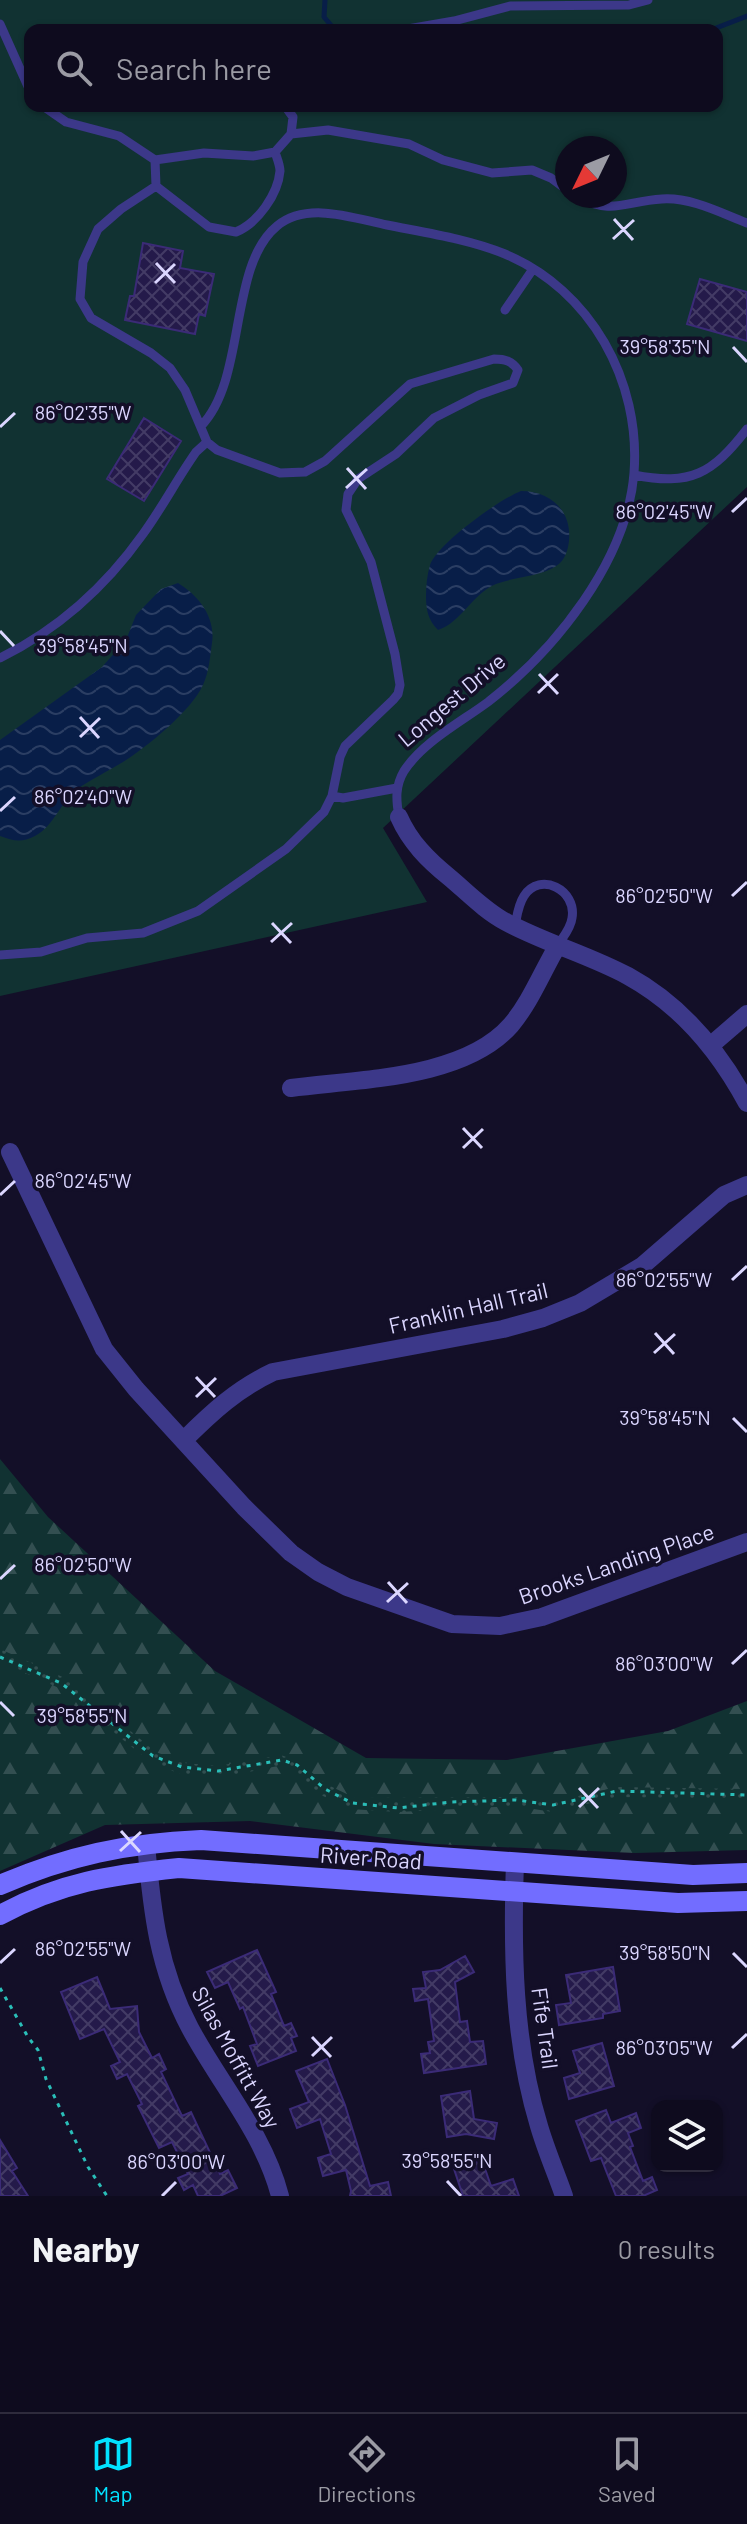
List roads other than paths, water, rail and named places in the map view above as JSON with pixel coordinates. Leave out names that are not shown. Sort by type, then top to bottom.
[{"type":"main road","name":"River Road","points":[[0,1885],[81,1855],[146,1844],[224,1841],[693,1875],[747,1873]]},
{"type":"main road","name":"River Road","points":[[0,1915],[63,1886],[179,1868],[678,1903],[747,1901]]},
{"type":"street","points":[[399,817],[414,844],[482,905],[515,926],[630,977],[667,1002],[692,1024],[725,1064],[747,1103]]},
{"type":"street","points":[[291,1088],[442,1067],[468,1058],[493,1043],[511,1025],[529,1001],[558,945]]},
{"type":"street","points":[[710,1046],[747,1014]]},
{"type":"street","name":"Brooks Landing Place","points":[[10,1152],[104,1349],[244,1507],[291,1553],[318,1572],[347,1587],[452,1624],[500,1626],[542,1617],[747,1542]]},
{"type":"street","name":"Franklin Hall Trail","points":[[184,1440],[245,1385],[273,1372],[503,1329],[580,1303],[642,1266],[724,1195],[747,1185]]},
{"type":"street","name":"Silas Moffitt Way","points":[[146,1844],[157,1942],[170,1986],[190,2029],[266,2156],[280,2196]]},
{"type":"street","name":"Fife Trail","points":[[515,1862],[514,1970],[521,2039],[538,2124],[564,2196]]},
{"type":"lane","points":[[437,24],[510,6],[629,5],[648,0]]},
{"type":"lane","points":[[0,24],[24,78]]},
{"type":"lane","points":[[52,112],[66,122],[119,136],[155,160],[191,153],[253,156],[275,152],[291,134],[293,117],[289,112]]},
{"type":"lane","points":[[291,134],[328,130],[409,144],[443,160],[492,173],[532,170],[555,181]]},
{"type":"lane","points":[[156,186],[209,227],[236,232],[254,221],[268,201],[280,169],[275,152]]},
{"type":"lane","points":[[155,160],[156,186]]},
{"type":"lane","points":[[0,955],[41,952],[87,938],[143,933],[188,916],[238,884],[301,836],[324,812],[332,796],[345,746],[393,700],[400,685],[371,562],[346,510],[348,494],[358,479],[396,454],[434,418],[479,395],[513,383],[518,370],[504,359],[494,359],[410,384],[325,461],[305,472],[280,473],[217,450],[207,442],[185,390],[170,368],[151,353],[98,323],[86,313],[80,299],[83,262],[98,229],[156,186]]},
{"type":"lane","points":[[627,206],[661,199],[676,200],[702,205],[747,223]]},
{"type":"lane","name":"Longest Drive","points":[[201,426],[210,417],[222,391],[256,252],[275,227],[299,215],[321,213],[343,216],[462,240],[506,255],[533,269],[571,297],[596,328],[609,352],[629,404],[634,441],[634,475],[620,534],[581,604],[541,652],[411,761],[397,788]]},
{"type":"lane","points":[[505,310],[533,269]]},
{"type":"lane","points":[[634,475],[664,481],[688,477],[709,468],[726,455],[747,429]]},
{"type":"lane","points":[[0,658],[63,619],[110,575],[144,534],[196,452],[207,442]]},
{"type":"lane","points":[[332,796],[343,798],[397,788],[399,817]]},
{"type":"lane","points":[[515,926],[522,898],[530,889],[543,884],[562,888],[571,900],[573,909],[572,922],[558,945]]},
{"type":"water","points":[[521,491],[541,494],[563,512],[569,530],[569,544],[564,558],[547,571],[496,584],[480,594],[454,621],[438,630],[430,619],[426,601],[428,573],[435,556],[470,523]]},
{"type":"water","points":[[178,583],[199,600],[213,633],[208,670],[197,695],[168,728],[144,747],[76,790],[42,832],[22,840],[0,836],[0,740],[102,667],[126,640],[136,615],[161,589]]},
{"type":"waterway","points":[[325,0],[324,17],[330,24]]},
{"type":"waterway","points":[[723,25],[747,16]]}]
